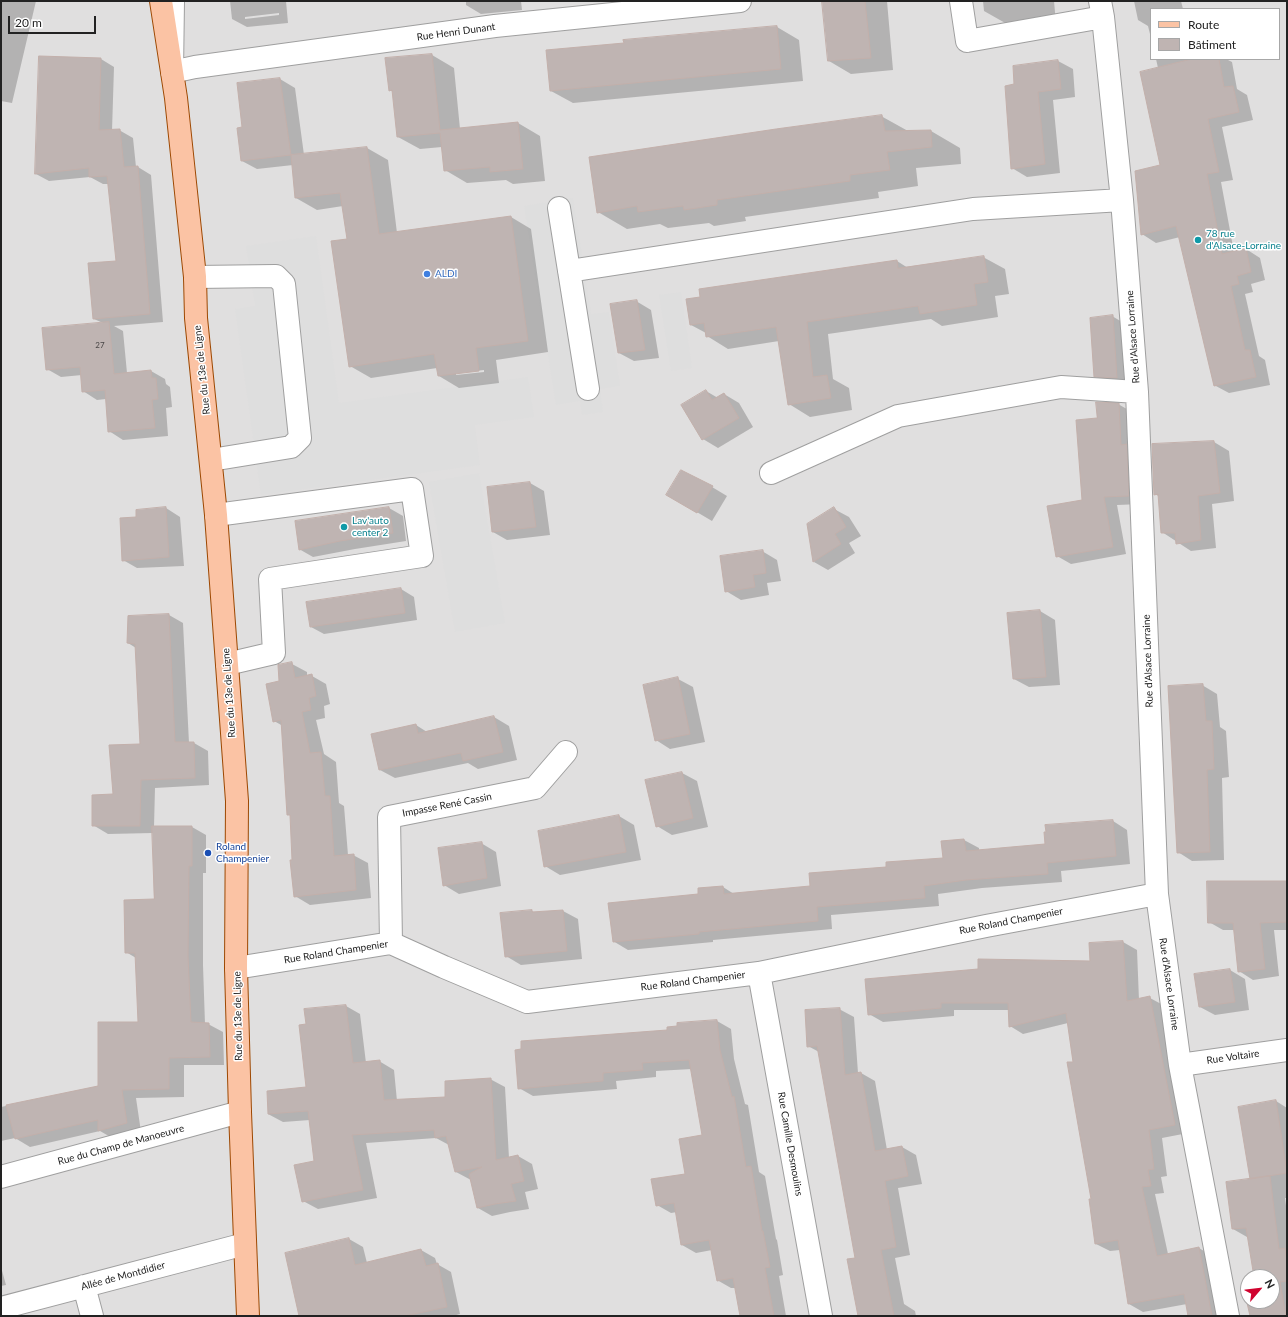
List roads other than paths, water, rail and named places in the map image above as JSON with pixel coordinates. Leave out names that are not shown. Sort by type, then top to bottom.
[{"type":"main road","name":"Rue du 13e de Ligne","points":[[161,1],[172,72],[196,277],[196,318],[216,515],[237,801],[236,968],[248,1316]]},
{"type":"street","name":"Rue du 13e de Ligne","points":[[172,72],[173,1]]},
{"type":"street","name":"Rue Henri Dunant","points":[[172,72],[195,67],[495,26],[740,1]]},
{"type":"street","points":[[961,1],[967,41],[1101,9]]},
{"type":"street","name":"Rue d'Alsace Lorraine","points":[[1101,9],[1122,200],[1137,392],[1157,894],[1180,1065],[1228,1316]]},
{"type":"street","points":[[569,271],[973,209],[1122,200]]},
{"type":"street","points":[[559,208],[588,389]]},
{"type":"street","points":[[196,277],[276,276],[284,284],[300,438],[291,448],[211,460]]},
{"type":"street","points":[[771,473],[898,416],[1061,387],[1137,392]]},
{"type":"street","points":[[216,515],[412,489],[422,556],[270,579],[274,653],[227,664]]},
{"type":"street","name":"Impasse René Cassin","points":[[392,943],[389,817],[535,788],[566,752]]},
{"type":"street","name":"Rue Roland Champenier","points":[[236,968],[392,943],[444,968],[527,1002],[759,973],[986,926],[1157,894]]},
{"type":"street","name":"Rue Camille Desmoulins","points":[[759,973],[821,1316]]},
{"type":"street","name":"Rue Voltaire","points":[[1180,1065],[1287,1050]]},
{"type":"street","name":"Rue du Champ de Manoeuvre","points":[[1,1178],[240,1112]]},
{"type":"street","name":"Allée de Montdidier","points":[[1,1308],[245,1244]]},
{"type":"street","points":[[84,1286],[92,1316]]},
{"type":"place","name":"78 rue d'Alsace-Lorraine","points":[[1198,240]]},
{"type":"place","name":"ALDI","points":[[427,274]]},
{"type":"place","name":"Lav'auto center 2","points":[[344,527]]},
{"type":"place","name":"Roland Champenier","points":[[208,853]]}]
